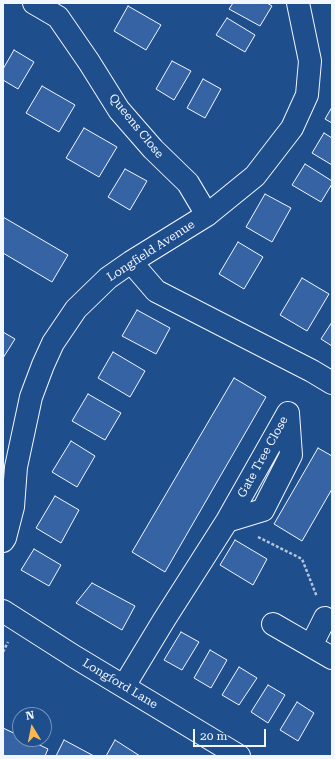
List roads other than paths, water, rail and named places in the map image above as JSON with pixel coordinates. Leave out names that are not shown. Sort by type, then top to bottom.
[{"type":"street","name":"Queens Close","points":[[34,3],[58,17],[120,110],[153,149],[188,183],[207,215]]},
{"type":"street","name":"Longfield Avenue","points":[[3,541],[13,507],[16,467],[31,397],[53,343],[76,309],[108,278],[207,215],[254,176],[292,128],[307,95],[310,61],[298,3]]},
{"type":"street","points":[[132,262],[156,291],[312,371],[332,383]]},
{"type":"street","points":[[124,686],[227,522]]},
{"type":"street","name":"Longford Lane","points":[[3,611],[75,657],[238,756]]},
{"type":"street","points":[[311,646],[325,618]]},
{"type":"street","points":[[273,624],[332,658]]}]
